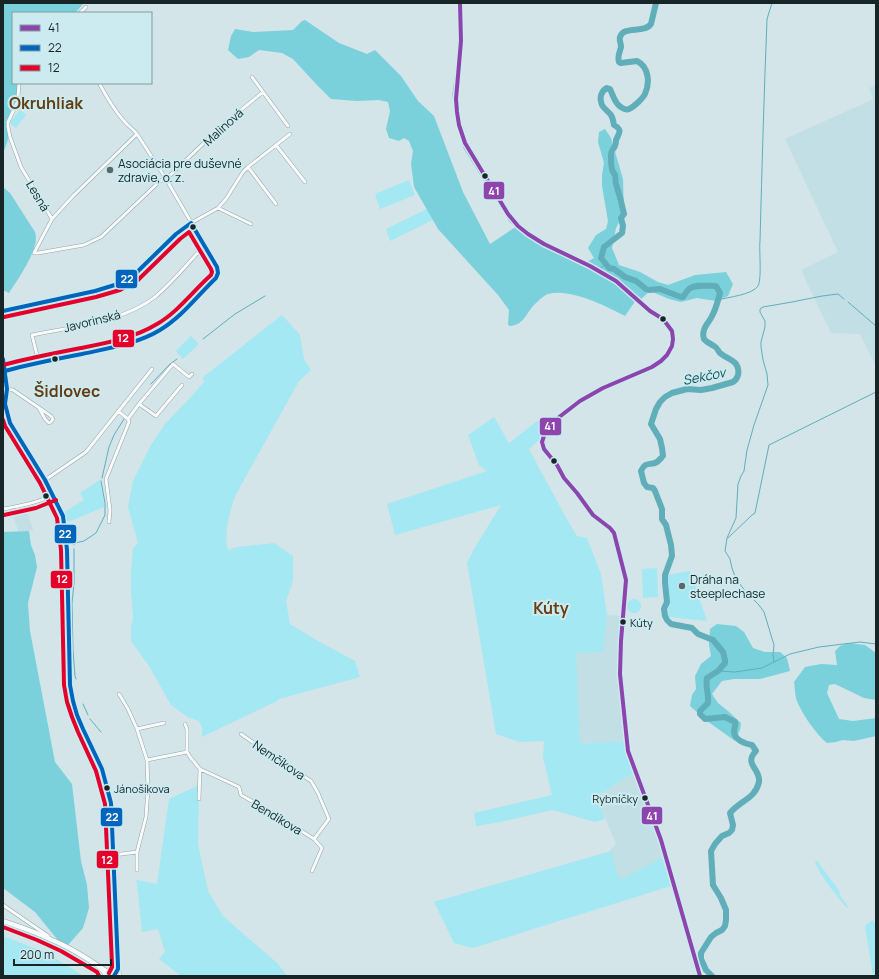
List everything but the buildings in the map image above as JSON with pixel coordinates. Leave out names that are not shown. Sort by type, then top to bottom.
[{"type":"main road","points":[[3,921],[53,940],[113,976]]},
{"type":"street","points":[[460,3],[461,41],[456,101],[457,116],[462,136],[468,148],[508,214],[518,226],[544,244],[616,280],[650,311],[663,319],[672,331],[673,339],[670,350],[657,364],[602,388],[588,396],[554,421],[543,437],[542,442],[544,449],[553,459],[564,478],[593,515],[614,533],[626,580],[620,674],[627,746],[639,782],[662,840],[700,976]]},
{"type":"street","points":[[81,12],[86,7]]},
{"type":"street","points":[[252,77],[288,126]]},
{"type":"street","name":"Lesná","points":[[19,84],[17,103],[8,122],[10,137],[21,167],[52,218],[137,134]]},
{"type":"street","points":[[5,370],[125,345],[153,333],[170,322],[216,278],[218,273],[217,268],[166,179],[137,134],[113,108],[100,84]]},
{"type":"street","name":"Malinová","points":[[52,218],[34,253],[84,245],[102,237],[160,181],[166,179],[225,123],[263,92]]},
{"type":"street","points":[[3,311],[95,291],[118,284],[134,275],[176,234],[191,222],[218,208],[226,199],[243,172],[290,134]]},
{"type":"street","points":[[276,145],[304,182]]},
{"type":"street","points":[[248,167],[276,204]]},
{"type":"street","points":[[218,208],[251,224]]},
{"type":"street","name":"Javorinská","points":[[39,363],[32,335],[106,320],[139,307],[166,287],[204,246]]},
{"type":"street","points":[[3,359],[7,389],[4,403],[10,422],[45,480],[63,516],[67,550],[70,683],[75,711],[99,763],[108,788],[111,802],[118,969],[120,976]]},
{"type":"street","points":[[109,522],[110,510],[106,479],[129,422],[128,420],[139,404],[172,364],[189,377],[192,374]]},
{"type":"street","points":[[45,480],[86,452],[152,369]]},
{"type":"street","points":[[139,404],[156,416],[182,385]]},
{"type":"street","points":[[7,389],[13,390],[52,416],[52,421],[49,423],[46,421],[39,408]]},
{"type":"street","points":[[118,411],[128,420]]},
{"type":"street","points":[[3,509],[35,502],[53,496]]},
{"type":"street","points":[[119,694],[137,729],[147,760],[148,788],[146,817],[137,852],[137,870]]},
{"type":"street","points":[[137,729],[164,723]]},
{"type":"street","points":[[147,760],[187,752],[187,729],[185,724]]},
{"type":"street","name":"Nemčíkova","points":[[241,734],[311,781],[329,819],[314,839]]},
{"type":"street","name":"Bendíkova","points":[[187,752],[200,769],[239,787],[241,795],[314,839]]},
{"type":"street","points":[[199,799],[200,769]]},
{"type":"street","points":[[312,871],[322,848],[314,839]]},
{"type":"street","points":[[114,855],[137,852]]},
{"type":"street","points":[[3,905],[53,940]]},
{"type":"street","points":[[101,968],[106,976]]},
{"type":"street","points":[[113,976],[118,969]]},
{"type":"shaded area","points":[[3,3],[84,3],[76,12],[12,12],[12,84],[18,84],[17,103],[8,122],[9,134],[3,153]]},
{"type":"shaded area","points":[[305,20],[339,43],[367,54],[375,50],[401,76],[418,101],[434,116],[463,192],[490,244],[517,226],[543,241],[587,262],[594,258],[588,248],[596,235],[606,229],[608,221],[602,186],[604,163],[598,142],[599,132],[605,129],[611,138],[623,179],[624,213],[616,228],[612,248],[619,265],[640,272],[658,282],[668,285],[695,275],[726,272],[733,284],[728,296],[716,301],[697,298],[681,302],[650,291],[640,300],[636,300],[625,316],[588,299],[567,294],[548,294],[534,305],[521,322],[509,326],[509,310],[498,295],[438,229],[414,187],[411,164],[413,151],[409,141],[404,138],[399,141],[389,138],[386,129],[390,111],[388,102],[379,100],[357,101],[331,99],[293,59],[282,53],[259,50],[249,57],[238,59],[228,50],[231,36],[235,29],[253,32],[293,30]]},
{"type":"shaded area","points":[[876,85],[876,366],[860,334],[831,333],[801,270],[838,252],[785,139],[873,99],[869,88]]},
{"type":"shaded area","points":[[20,110],[26,115],[16,128],[9,123]]},
{"type":"shaded area","points":[[409,180],[415,195],[380,209],[375,194]]},
{"type":"shaded area","points":[[3,187],[10,193],[35,232],[36,239],[32,255],[9,293],[3,290]]},
{"type":"shaded area","points":[[427,209],[433,220],[390,241],[386,229]]},
{"type":"shaded area","points":[[282,315],[300,335],[304,359],[311,370],[299,381],[235,496],[229,516],[226,536],[228,550],[237,547],[274,543],[293,556],[293,581],[286,601],[290,624],[355,661],[360,677],[279,699],[202,737],[202,728],[199,721],[188,717],[171,705],[149,666],[131,641],[133,617],[131,572],[133,548],[138,543],[128,507],[133,481],[151,445],[165,424],[205,381],[202,378]]},
{"type":"shaded area","points":[[191,336],[199,344],[183,359],[176,351]]},
{"type":"shaded area","points":[[494,417],[509,443],[540,419],[544,418],[551,423],[542,437],[529,449],[577,536],[587,538],[601,574],[607,615],[603,652],[576,653],[580,744],[626,741],[635,772],[596,796],[605,819],[595,822],[552,810],[476,826],[474,813],[552,795],[543,757],[544,741],[520,742],[496,734],[467,563],[501,505],[395,535],[387,504],[487,471],[479,465],[468,435]]},
{"type":"shaded area","points":[[100,480],[104,507],[68,522],[63,513],[84,500],[80,493]]},
{"type":"shaded area","points":[[27,510],[33,530],[18,531],[13,514]]},
{"type":"shaded area","points":[[29,531],[37,567],[28,603],[30,631],[55,762],[72,784],[81,861],[87,885],[89,908],[83,928],[62,952],[3,928],[3,923],[61,944],[35,912],[3,888],[3,532]]},
{"type":"shaded area","points":[[657,568],[658,597],[643,598],[642,569]]},
{"type":"shaded area","name":"Dráha na steeplechase","points":[[690,571],[707,621],[668,617],[669,597],[667,575]]},
{"type":"shaded area","points":[[634,599],[639,601],[641,606],[639,611],[634,613],[629,611],[627,606],[629,601]]},
{"type":"shaded area","points":[[607,615],[622,616],[620,688],[626,741],[580,744],[575,653],[603,652]]},
{"type":"shaded area","points":[[717,624],[736,626],[744,632],[753,648],[765,652],[780,652],[787,658],[790,671],[760,679],[734,679],[722,681],[712,694],[718,703],[741,723],[740,730],[735,741],[707,721],[690,706],[692,695],[696,689],[695,676],[701,664],[711,656],[709,645],[710,629]]},
{"type":"shaded area","points":[[849,643],[865,645],[876,653],[876,700],[864,698],[835,684],[829,685],[827,693],[839,719],[853,721],[876,718],[876,736],[854,741],[843,740],[827,743],[814,730],[802,712],[796,699],[794,682],[805,667],[821,664],[837,665],[835,651],[840,646]]},
{"type":"shaded area","points":[[635,772],[666,857],[622,880],[618,876],[610,850],[616,844],[596,796]]},
{"type":"shaded area","points":[[199,785],[198,844],[208,891],[223,916],[278,964],[287,976],[181,976],[159,959],[165,952],[158,929],[142,932],[136,880],[157,884],[169,799]]},
{"type":"shaded area","points":[[611,851],[618,876],[622,879],[666,857],[674,885],[473,948],[454,943],[434,902]]},
{"type":"shaded area","points":[[817,861],[838,889],[848,908],[825,880],[815,862]]},
{"type":"shaded area","points":[[873,920],[876,926],[876,976],[873,976],[865,926]]},
{"type":"shaded area","points":[[3,936],[47,953],[83,976],[3,976]]},
{"type":"waterway","name":"Sekčov","points":[[656,3],[651,24],[648,27],[644,29],[626,31],[622,33],[620,37],[621,47],[618,60],[621,63],[637,61],[644,67],[648,80],[645,94],[636,104],[627,109],[617,104],[610,89],[605,89],[601,95],[602,105],[613,118],[614,125],[619,128],[619,133],[611,153],[611,164],[624,214],[621,218],[623,226],[622,233],[604,247],[601,258],[609,268],[614,269],[625,277],[636,281],[649,290],[660,289],[683,297],[692,287],[716,286],[720,293],[717,304],[703,333],[704,339],[716,347],[720,353],[733,361],[738,367],[738,375],[736,380],[733,382],[701,390],[687,389],[672,393],[660,402],[651,424],[660,439],[663,456],[658,461],[645,465],[641,471],[644,483],[647,487],[653,488],[655,491],[662,509],[662,519],[666,525],[671,545],[672,556],[665,575],[667,602],[664,609],[665,616],[671,624],[692,628],[698,634],[713,640],[723,652],[725,660],[725,663],[718,671],[707,678],[706,684],[708,703],[700,711],[700,714],[705,719],[725,717],[735,722],[734,732],[736,737],[743,743],[752,745],[756,751],[751,760],[759,777],[757,788],[751,796],[730,813],[733,825],[732,830],[722,836],[711,851],[713,885],[726,910],[725,926],[722,930],[711,937],[701,953],[701,959],[706,970],[712,976]]},
{"type":"waterway","points":[[718,300],[751,292],[758,286],[759,282],[767,19],[772,3]]},
{"type":"waterway","points":[[459,14],[457,62],[453,94],[455,114],[464,148],[510,222],[529,238],[539,244],[596,272]]},
{"type":"waterway","name":"Sekčov","points":[[600,269],[606,263]]},
{"type":"waterway","points":[[774,662],[774,645],[764,612],[736,579],[730,559],[725,551],[727,538],[736,518],[738,484],[744,471],[747,450],[768,385],[761,347],[765,321],[760,309],[763,307],[838,294],[844,299]]},
{"type":"waterway","points":[[203,339],[235,314],[265,296]]},
{"type":"waterway","points":[[848,302],[876,326]]},
{"type":"waterway","points":[[151,384],[170,364],[177,359]]},
{"type":"waterway","points":[[728,538],[755,513],[769,445],[876,392]]},
{"type":"waterway","points":[[102,478],[109,447],[114,435],[124,419]]},
{"type":"waterway","points":[[74,545],[75,543],[84,541],[96,533],[105,515],[105,503],[101,481]]},
{"type":"waterway","points":[[74,549],[74,583],[72,603],[73,650],[76,679]]},
{"type":"waterway","points":[[718,671],[735,672],[762,668],[790,654],[819,647],[860,642],[876,644]]},
{"type":"waterway","points":[[83,704],[88,715]]},
{"type":"waterway","points":[[90,719],[101,732]]},
{"type":"transit line","name":"41","points":[[460,3],[461,41],[456,99],[459,125],[465,143],[508,214],[518,226],[544,244],[590,266],[616,281],[650,311],[663,319],[672,331],[672,346],[667,355],[661,361],[652,367],[603,388],[580,401],[554,421],[545,433],[542,442],[544,449],[557,465],[564,478],[593,515],[614,533],[626,580],[620,674],[628,751],[661,840],[700,976]]},
{"type":"transit line","name":"22","points":[[3,311],[95,291],[118,284],[134,275],[176,234],[191,223],[217,267],[218,273],[216,278],[190,306],[168,325],[151,335],[122,345],[5,371]]},
{"type":"transit line","name":"12","points":[[3,365],[110,342],[148,329],[172,314],[211,275],[212,272],[189,232],[138,280],[120,290],[96,297],[4,317]]},
{"type":"transit line","name":"22","points":[[3,359],[7,389],[5,404],[10,423],[45,480],[63,516],[67,550],[70,685],[77,715],[102,769],[111,803],[118,965],[118,969],[114,976]]},
{"type":"transit line","name":"12","points":[[3,420],[5,426],[40,483],[57,518],[61,550],[64,685],[67,702],[72,717],[96,771],[105,804],[112,965],[109,973]]},
{"type":"transit line","name":"12","points":[[4,515],[36,508],[56,500]]},
{"type":"transit line","name":"12","points":[[3,927],[61,951],[97,972],[99,976]]},
{"type":"place","name":"Asociácia pre duševné zdravie, o. z.","points":[[110,170]]},
{"type":"place","name":"Dráha na steeplechase","points":[[682,586]]},
{"type":"place","name":"Kúty","points":[[623,622]]},
{"type":"place","name":"Jánošíkova","points":[[107,788]]},
{"type":"place","name":"Rybníčky","points":[[645,798]]},
{"type":"district","name":"Okruhliak","points":[[46,103]]},
{"type":"district","name":"Šidlovec","points":[[67,391]]},
{"type":"district","name":"Kúty","points":[[551,608]]}]
